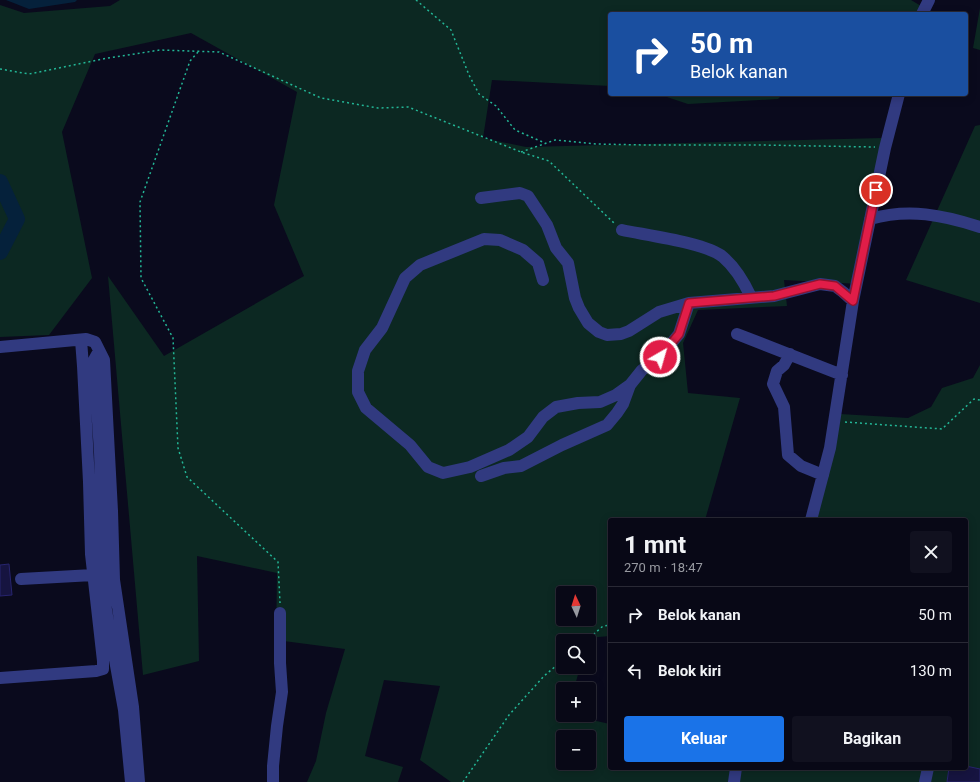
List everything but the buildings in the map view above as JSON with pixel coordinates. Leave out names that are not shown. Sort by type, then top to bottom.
[{"type":"street","points":[[923,12],[929,0]]},
{"type":"street","points":[[812,518],[823,474],[834,421],[853,301],[885,148],[898,96]]},
{"type":"street","points":[[481,198],[520,193],[528,196],[547,225],[556,248],[568,262],[575,298],[579,308],[588,323],[599,332],[607,335],[621,334],[629,331],[659,312],[689,303],[774,296],[820,284],[835,286],[853,301]]},
{"type":"street","points":[[870,219],[884,215],[930,214],[962,221],[980,227]]},
{"type":"street","points":[[622,230],[704,247],[723,256],[740,276],[751,297]]},
{"type":"street","points":[[543,280],[538,263],[523,250],[500,240],[484,239],[420,265],[405,278],[382,328],[365,350],[358,371],[358,392],[366,408],[410,446],[428,468],[443,473],[470,467],[509,450],[528,436],[543,416],[556,407],[578,403],[600,402],[616,395],[630,385],[642,370],[660,357],[679,334],[689,303]]},
{"type":"street","points":[[737,334],[842,375]]},
{"type":"street","points":[[0,347],[86,339],[95,342],[104,360],[114,580],[133,707],[139,782]]},
{"type":"street","points":[[0,678],[96,671],[103,669],[91,554],[89,474],[81,340]]},
{"type":"street","points":[[99,351],[94,360],[100,452],[106,610],[124,710],[131,782]]},
{"type":"street","points":[[790,354],[784,365],[777,371],[773,384],[784,407],[788,456],[800,466],[823,474]]},
{"type":"street","points":[[481,476],[504,468],[522,466],[562,445],[607,425],[623,404],[630,385]]},
{"type":"street","points":[[21,578],[93,575]]},
{"type":"street","points":[[273,782],[273,766],[282,692],[280,663],[280,612]]},
{"type":"street","points":[[734,782],[736,770]]},
{"type":"street","points":[[925,782],[928,770]]},
{"type":"path","points":[[416,0],[451,30],[469,75],[479,94],[496,106],[515,130],[545,143]]},
{"type":"path","points":[[0,69],[29,74],[108,58],[160,50],[219,52],[321,98],[378,108],[408,107],[521,152],[549,161],[622,230]]},
{"type":"path","points":[[198,52],[190,61],[140,202],[141,278],[173,338],[178,448],[187,477],[278,562],[280,612]]},
{"type":"path","points":[[521,152],[555,140],[597,144],[758,144],[885,148]]},
{"type":"path","points":[[834,421],[942,429],[974,399],[980,400]]},
{"type":"path","points":[[594,634],[603,626],[608,625]]},
{"type":"path","points":[[463,782],[509,715],[544,676],[556,666]]},
{"type":"green space","points":[[120,0],[911,0],[926,9],[915,12],[608,12],[608,86],[492,80],[483,138],[526,147],[883,138],[860,284],[784,280],[787,306],[698,310],[683,343],[688,393],[740,398],[706,518],[608,518],[608,636],[596,637],[596,634],[556,634],[556,674],[578,674],[576,682],[556,682],[556,722],[596,721],[608,724],[608,770],[968,770],[968,518],[815,518],[840,414],[908,418],[931,407],[942,388],[973,378],[980,365],[980,782],[451,782],[420,760],[440,686],[384,680],[365,756],[403,767],[398,782],[307,782],[316,761],[326,713],[345,649],[276,640],[277,573],[197,556],[199,661],[143,675],[108,276],[164,356],[304,276],[274,205],[297,92],[191,33],[95,54],[62,132],[92,278],[49,335],[0,337],[0,5],[24,13],[110,6]]},
{"type":"green space","points":[[980,8],[980,50],[973,48]]},
{"type":"green space","points":[[664,96],[781,96],[778,99],[688,104]]},
{"type":"green space","points":[[980,125],[980,303],[906,280],[975,126]]},
{"type":"water","points":[[6,0],[77,0],[75,2],[29,9]]},
{"type":"waterway","points":[[0,182],[17,219],[0,252]]},
{"type":"route","points":[[660,357],[679,334],[689,303],[774,296],[820,284],[835,286],[853,301],[876,190]]}]
